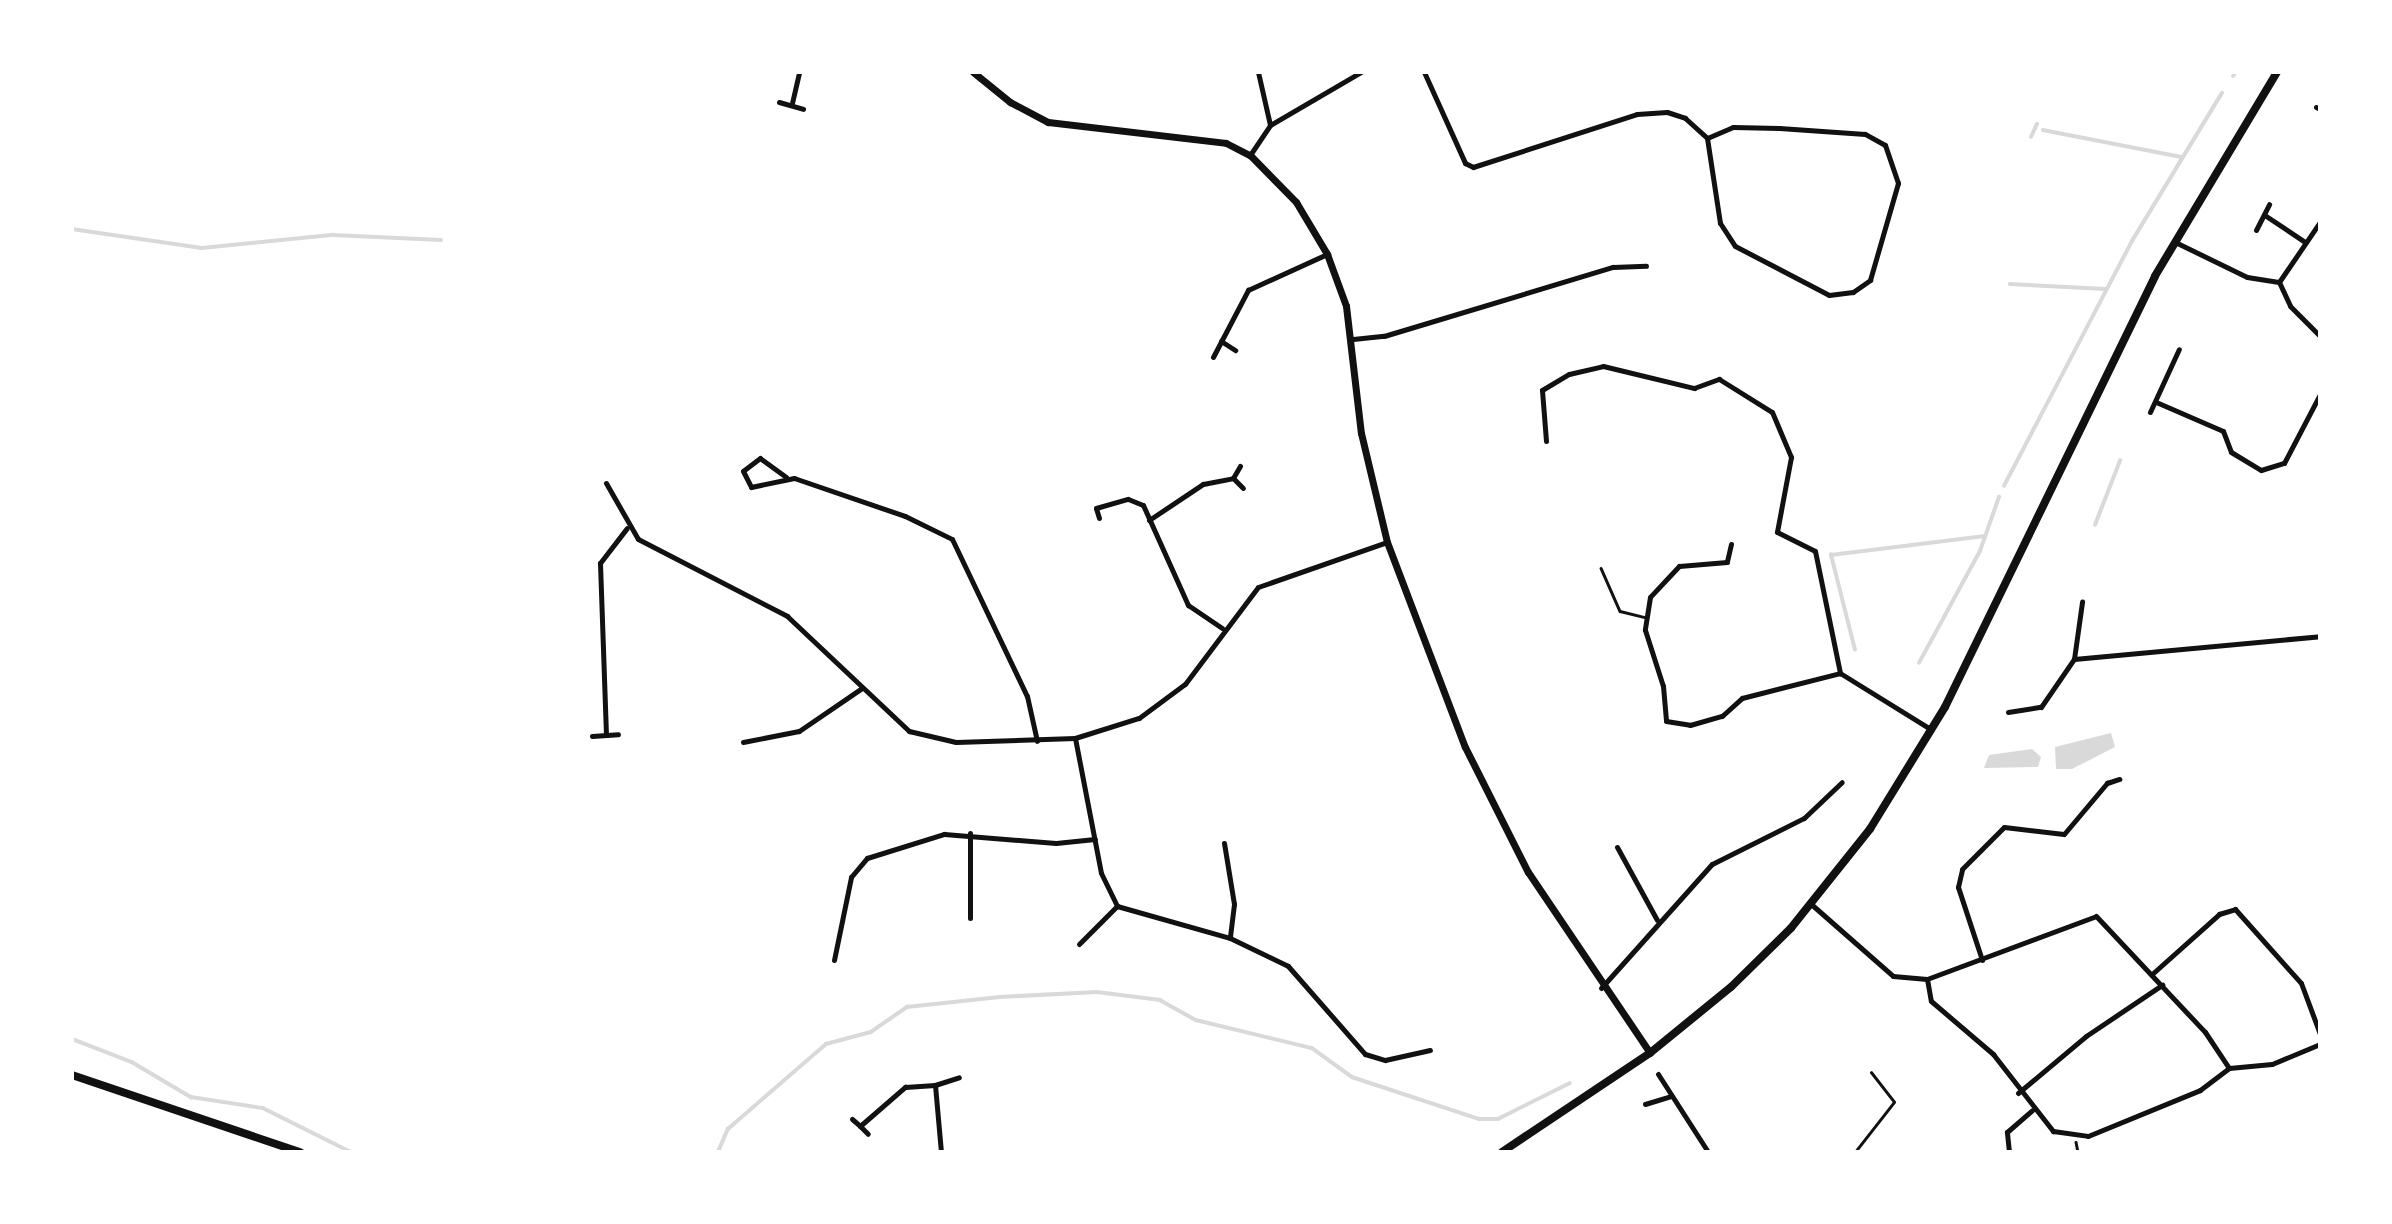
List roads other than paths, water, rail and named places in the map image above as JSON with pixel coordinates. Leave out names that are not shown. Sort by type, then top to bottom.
[{"type":"main road","points":[[973,72],[1010,102],[1048,122],[1211,138],[1250,155],[1296,202],[1327,254],[1353,339],[1361,433],[1388,542],[1481,786],[1601,988],[1650,1053]]},
{"type":"main road","points":[[1502,1152],[1650,1053],[1753,967],[1811,904],[1885,807],[1932,730],[2175,242],[2277,72]]},
{"type":"main road","points":[[72,1075],[300,1152]]},
{"type":"street","points":[[792,103],[799,72]]},
{"type":"street","points":[[1258,72],[1270,125]]},
{"type":"street","points":[[1250,155],[1270,125],[1361,72]]},
{"type":"street","points":[[1424,72],[1465,163],[1473,167],[1651,111],[1685,118],[1707,138],[1720,223],[1735,246],[1829,295],[1853,292],[1870,280],[1898,183],[1897,166],[1885,145],[1865,134],[1768,128],[1728,128],[1707,138]]},
{"type":"street","points":[[779,102],[792,103],[803,109]]},
{"type":"street","points":[[2256,230],[2266,216],[2269,204]]},
{"type":"street","points":[[2266,216],[2305,242]]},
{"type":"street","points":[[2279,282],[2320,222]]},
{"type":"street","points":[[2175,242],[2247,277],[2279,282]]},
{"type":"street","points":[[1213,357],[1248,290],[1327,254]]},
{"type":"street","points":[[1353,339],[1384,336],[1613,267],[1646,266]]},
{"type":"street","points":[[2279,282],[2290,306],[2318,333]]},
{"type":"street","points":[[1221,341],[1235,350]]},
{"type":"street","points":[[2150,412],[2179,349]]},
{"type":"street","points":[[1546,441],[1542,390],[1569,374],[1603,366],[1694,388],[1719,379],[1772,411],[1791,457],[1777,532],[1815,551],[1840,673]]},
{"type":"street","points":[[2156,402],[2223,431],[2238,460],[2261,470],[2284,463],[2320,394]]},
{"type":"street","points":[[786,477],[751,487],[743,471],[760,458],[786,477],[905,516],[952,540],[1027,696],[1037,741]]},
{"type":"street","points":[[1150,520],[1203,484],[1233,478],[1240,466]]},
{"type":"street","points":[[1233,478],[1242,488]]},
{"type":"street","points":[[606,483],[627,528],[662,556],[787,616],[862,688],[920,736],[1037,741],[1075,738],[1125,724],[1169,700],[1222,628],[1258,587],[1388,542]]},
{"type":"street","points":[[1099,518],[1096,508],[1128,499],[1143,505],[1188,605],[1222,628]]},
{"type":"street","points":[[606,735],[600,563],[627,528]]},
{"type":"street","points":[[1731,544],[1727,562],[1675,569],[1650,597],[1644,617],[1663,686],[1663,712],[1671,725],[1722,716],[1742,698],[1840,673],[1932,730]]},
{"type":"street","points":[[2008,712],[2041,707],[2074,659],[2082,602]]},
{"type":"street","points":[[2074,659],[2146,656],[2320,636]]},
{"type":"street","points":[[743,742],[799,731],[862,688]]},
{"type":"street","points":[[592,736],[618,734]]},
{"type":"street","points":[[1075,738],[1104,883],[1117,906],[1230,938],[1288,966],[1365,1054],[1385,1060],[1430,1050]]},
{"type":"street","points":[[1982,961],[1958,887],[1962,869],[2004,827],[2064,834],[2107,783],[2119,779]]},
{"type":"street","points":[[1601,988],[1642,949],[1657,920],[1712,864],[1804,818],[1842,782]]},
{"type":"street","points":[[834,960],[851,877],[860,863],[922,838],[970,833],[1056,843],[1095,839]]},
{"type":"street","points":[[970,833],[970,918]]},
{"type":"street","points":[[1224,843],[1234,904],[1230,938]]},
{"type":"street","points":[[1617,847],[1657,920]]},
{"type":"street","points":[[1811,904],[1893,976],[1927,979],[1982,961],[2096,916],[2162,985],[2229,1068]]},
{"type":"street","points":[[1079,944],[1117,906]]},
{"type":"street","points":[[2152,974],[2219,914],[2235,909],[2301,983],[2320,1034]]},
{"type":"street","points":[[1927,979],[1931,1001],[1993,1054],[2018,1093],[2053,1131],[2088,1136],[2200,1090],[2229,1068],[2272,1064],[2320,1044]]},
{"type":"street","points":[[2018,1093],[2086,1036],[2162,985]]},
{"type":"street","points":[[1658,1074],[1708,1152]]},
{"type":"street","points":[[860,1126],[898,1090],[960,1077]]},
{"type":"street","points":[[935,1084],[942,1152]]},
{"type":"street","points":[[1645,1104],[1671,1096]]},
{"type":"street","points":[[2010,1151],[2010,1126],[2032,1110]]},
{"type":"street","points":[[852,1119],[868,1133]]},
{"type":"lane","points":[[1601,568],[1620,611],[1644,617]]},
{"type":"lane","points":[[1855,1152],[1894,1102],[1871,1073]]},
{"type":"waterway","points":[[2233,76],[2236,72]]},
{"type":"waterway","points":[[2004,486],[2132,241],[2222,93]]},
{"type":"waterway","points":[[2031,137],[2037,124]]},
{"type":"waterway","points":[[2043,130],[2182,157]]},
{"type":"waterway","points":[[72,229],[202,248],[333,235],[441,240]]},
{"type":"waterway","points":[[2010,284],[2105,289]]},
{"type":"waterway","points":[[2095,525],[2120,461]]},
{"type":"waterway","points":[[1919,663],[1980,551],[1999,497]]},
{"type":"waterway","points":[[1855,650],[1831,555],[1985,536]]},
{"type":"waterway","points":[[718,1152],[728,1129],[826,1044],[871,1032],[907,1007],[999,997],[1097,992],[1160,1000],[1196,1020],[1312,1048],[1352,1077],[1479,1119],[1498,1119],[1570,1083]]},
{"type":"waterway","points":[[72,1039],[132,1062],[191,1097],[263,1108],[351,1152]]}]
